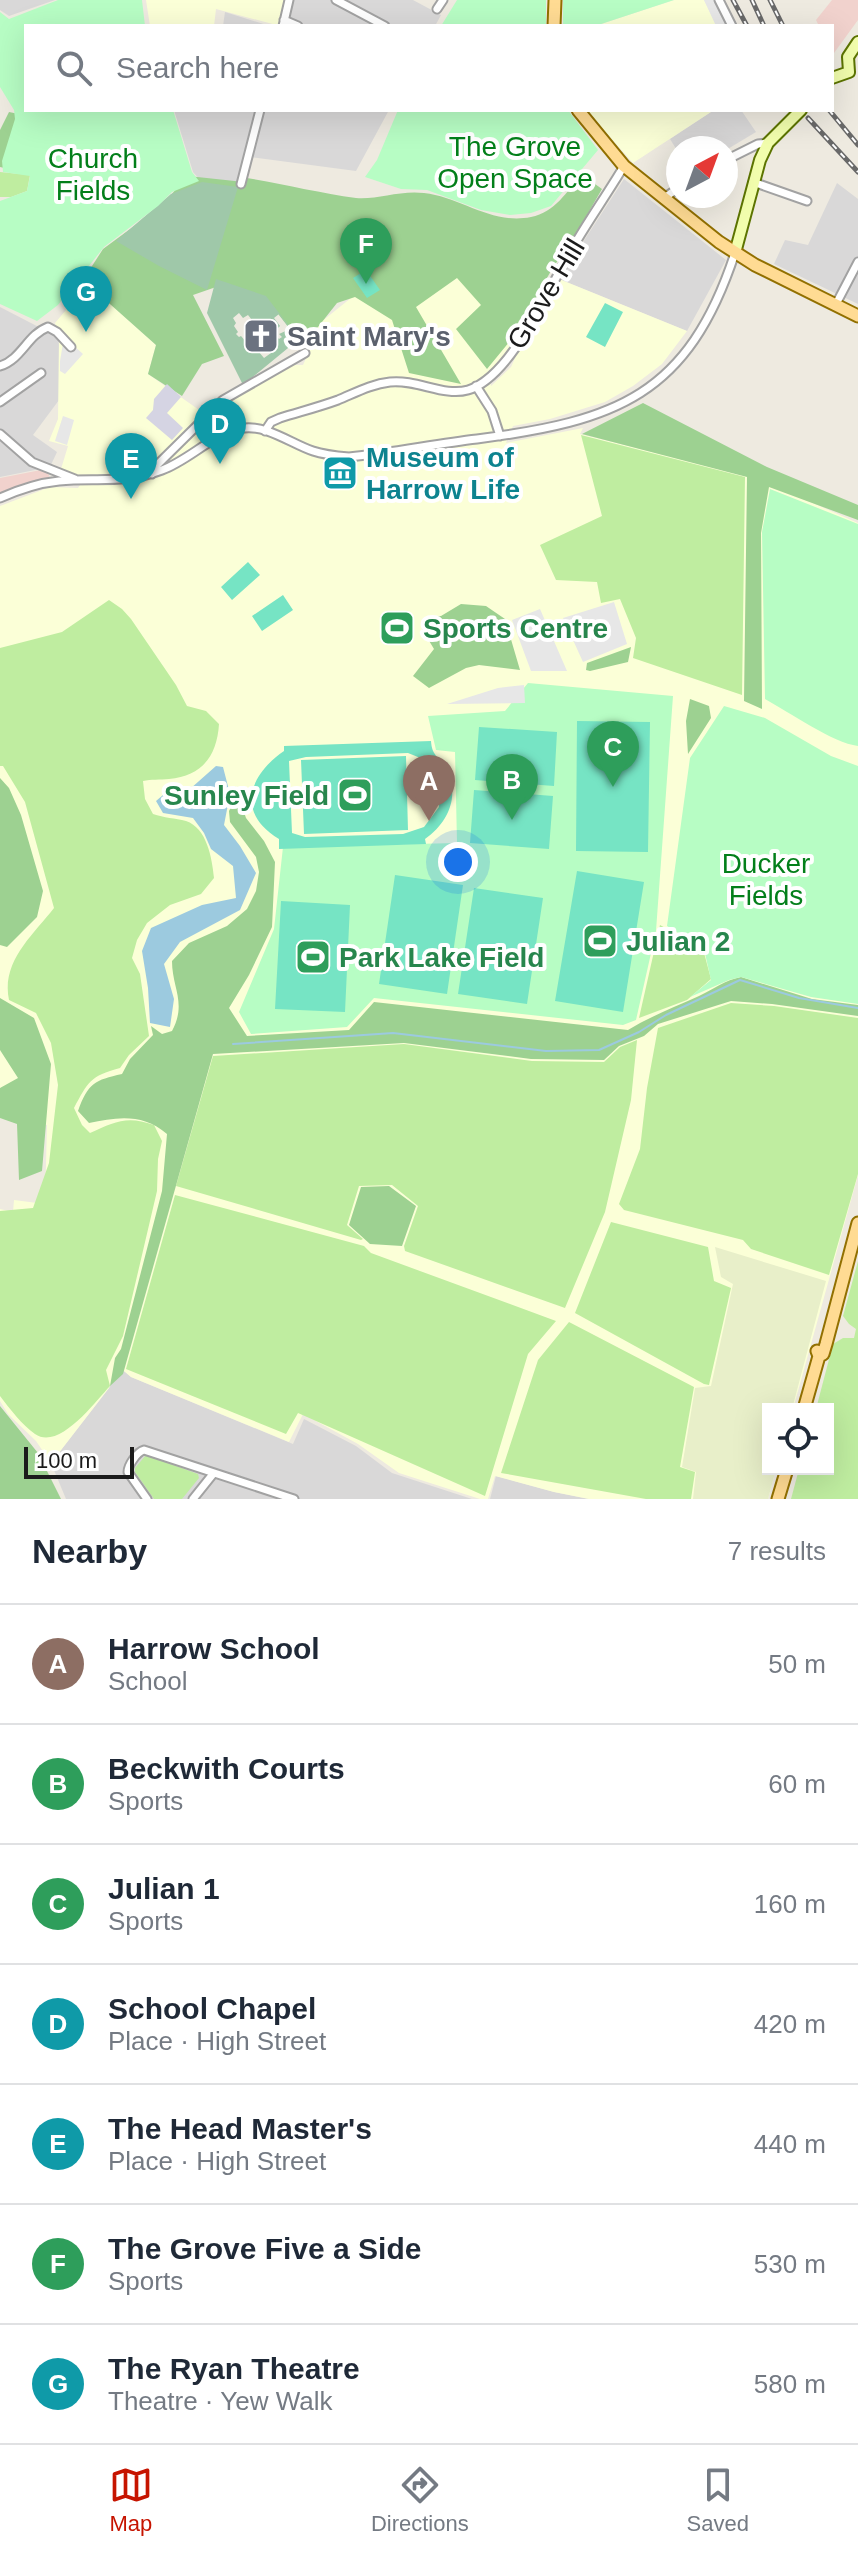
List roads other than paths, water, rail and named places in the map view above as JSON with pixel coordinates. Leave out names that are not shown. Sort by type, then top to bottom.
[{"type":"main road","points":[[554,24],[555,0]]},
{"type":"main road","points":[[834,77],[854,71],[848,57],[858,42]]},
{"type":"main road","points":[[580,112],[624,166],[735,253],[858,316]]},
{"type":"main road","points":[[735,253],[753,182],[768,143],[795,112]]},
{"type":"main road","points":[[806,1403],[819,1356],[823,1354],[826,1344],[858,1223]]},
{"type":"main road","points":[[778,1499],[785,1475]]},
{"type":"street","points":[[284,23],[289,0]]},
{"type":"street","points":[[336,0],[381,24]]},
{"type":"street","points":[[437,9],[443,0]]},
{"type":"street","points":[[719,0],[731,24]]},
{"type":"street","points":[[241,184],[259,112]]},
{"type":"street","points":[[738,154],[758,144],[768,143]]},
{"type":"street","name":"Grove Hill","points":[[476,386],[509,358],[524,336],[570,252],[624,166]]},
{"type":"street","points":[[753,182],[807,201]]},
{"type":"street","points":[[0,498],[47,483],[117,481],[152,474],[234,431],[247,428],[265,431],[313,451],[349,457],[500,436],[563,424],[613,409],[658,382],[679,361],[713,305],[735,253]]},
{"type":"street","points":[[835,306],[858,262]]},
{"type":"street","points":[[0,366],[15,359],[35,335],[48,327],[71,347]]},
{"type":"street","points":[[152,474],[154,468],[223,400],[305,353]]},
{"type":"street","points":[[0,402],[41,373]]},
{"type":"street","points":[[265,431],[271,422],[280,418],[380,384],[408,382],[453,392],[476,386],[492,411],[500,436]]},
{"type":"street","points":[[0,434],[32,462],[77,481]]},
{"type":"street","points":[[147,1499],[128,1472],[144,1450],[294,1499]]},
{"type":"street","points":[[193,1499],[213,1474]]},
{"type":"water","points":[[216,766],[223,767],[230,794],[224,825],[256,873],[240,910],[180,942],[164,964],[174,999],[170,1027],[150,1023],[142,951],[151,928],[202,905],[236,898],[233,866],[211,849],[193,818],[163,813],[156,801],[163,795],[190,789]]},
{"type":"waterway","points":[[233,1044],[393,1033],[546,1051],[599,1050],[740,980],[799,998],[858,1008]]},
{"type":"railway","points":[[733,0],[746,24]]},
{"type":"railway","points":[[752,0],[763,24]]},
{"type":"railway","points":[[770,0],[782,24]]},
{"type":"railway","points":[[831,112],[858,145]]},
{"type":"railway","points":[[808,118],[858,172]]},
{"type":"place","name":"The Grove Five a Side","points":[[366,284]]},
{"type":"place","name":"The Ryan Theatre","points":[[86,332]]},
{"type":"place","name":"Saint Mary's","points":[[261,336]]},
{"type":"place","name":"School Chapel","points":[[220,464]]},
{"type":"place","name":"Museum of Harrow Life","points":[[340,473]]},
{"type":"place","name":"The Head Master's","points":[[131,499]]},
{"type":"place","name":"Sports Centre","points":[[397,628]]},
{"type":"place","name":"Julian 1","points":[[613,787]]},
{"type":"place","name":"Sunley Field","points":[[355,795]]},
{"type":"place","name":"Beckwith Courts","points":[[512,820]]},
{"type":"place","name":"Harrow School","points":[[429,821]]},
{"type":"place","name":"Julian 2","points":[[600,941]]},
{"type":"place","name":"Park Lake Field","points":[[313,957]]},
{"type":"park label","name":"The Grove Open Space","points":[[515,162]]},
{"type":"park label","name":"Church Fields","points":[[93,174]]},
{"type":"park label","name":"Ducker Fields","points":[[766,879]]}]
